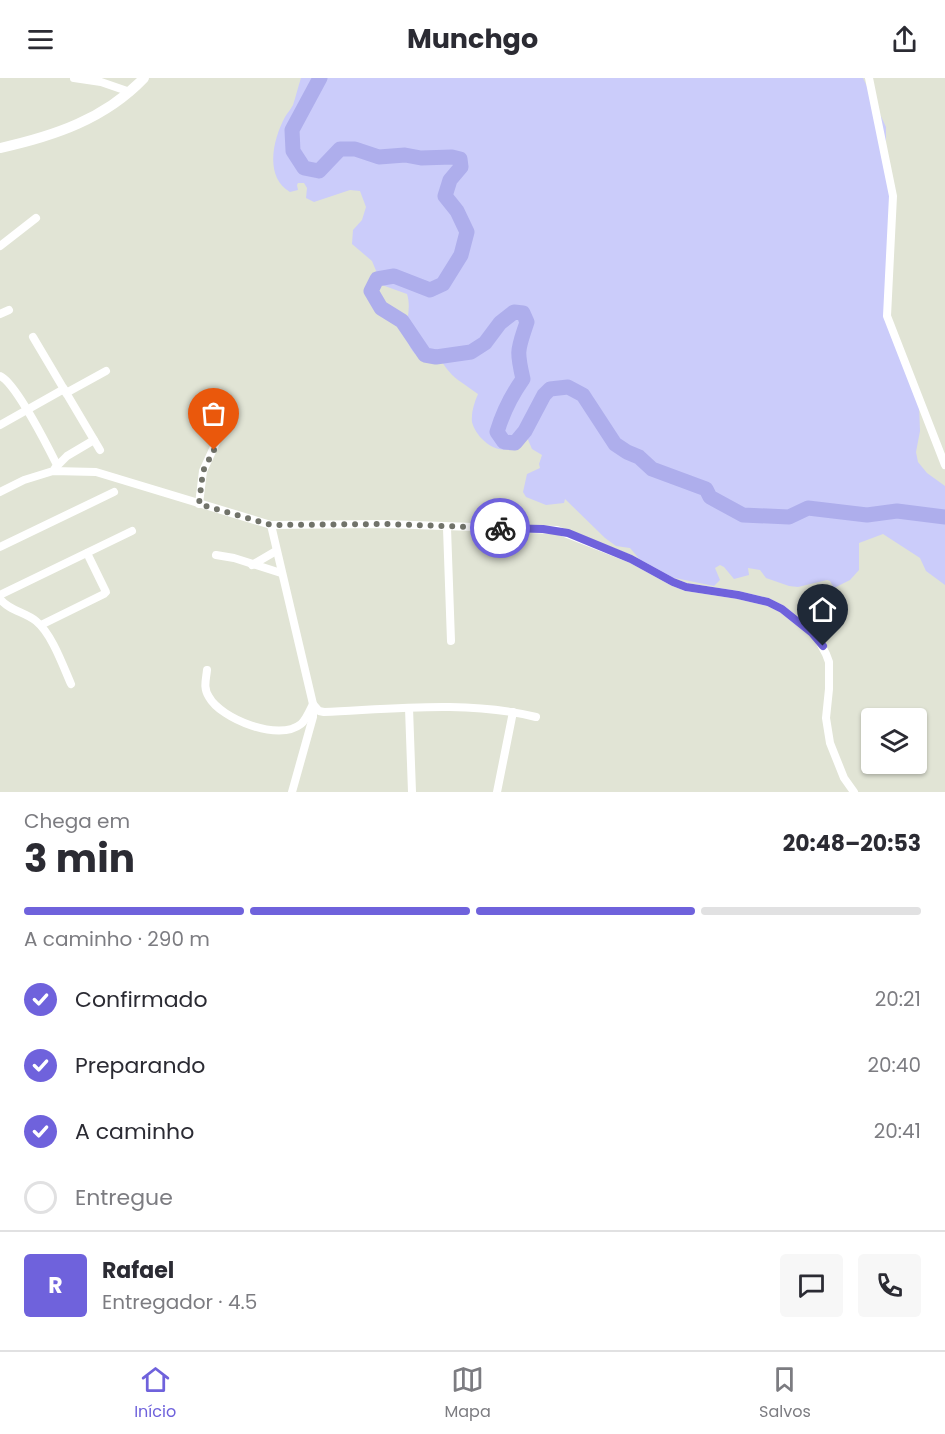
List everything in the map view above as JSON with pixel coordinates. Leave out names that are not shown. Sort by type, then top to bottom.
[{"type":"main road","points":[[0,148],[41,139],[82,123],[130,92],[144,78]]},
{"type":"street","points":[[75,78],[101,82],[130,92]]},
{"type":"street","points":[[869,78],[893,196],[887,316],[945,465]]},
{"type":"street","points":[[0,246],[36,218]]},
{"type":"street","points":[[33,337],[100,450]]},
{"type":"street","points":[[0,425],[105,371]]},
{"type":"street","points":[[0,376],[6,380],[26,410],[55,468]]},
{"type":"street","points":[[199,504],[203,471],[220,434]]},
{"type":"street","points":[[0,492],[55,468],[94,440]]},
{"type":"street","points":[[55,468],[96,472],[271,525],[385,524],[447,528],[557,530],[631,559],[680,584],[758,600],[782,609],[818,639],[826,654],[829,662],[826,718],[830,743],[844,778],[854,792]]},
{"type":"street","points":[[0,547],[114,492]]},
{"type":"street","points":[[271,525],[313,704],[313,717],[292,792]]},
{"type":"street","points":[[447,528],[451,641]]},
{"type":"street","points":[[71,684],[41,625],[25,614],[6,606],[0,597],[132,531]]},
{"type":"street","points":[[252,565],[276,551]]},
{"type":"street","points":[[41,625],[106,592],[87,553]]},
{"type":"street","points":[[216,555],[234,558],[281,573]]},
{"type":"street","points":[[207,670],[204,687],[208,697],[218,709],[256,726],[276,732],[289,730],[301,724],[313,704]]},
{"type":"street","points":[[313,704],[316,709],[324,712],[474,708],[536,717]]},
{"type":"street","points":[[410,708],[412,792]]},
{"type":"street","points":[[497,792],[513,712]]},
{"type":"shaded area","points":[[301,78],[863,78],[886,127],[893,231],[884,307],[919,405],[920,431],[916,452],[918,462],[927,473],[945,486],[945,585],[926,571],[920,558],[883,534],[859,543],[859,570],[850,580],[834,588],[827,580],[798,587],[789,586],[766,578],[760,570],[748,568],[749,575],[734,579],[720,565],[715,568],[720,580],[714,586],[670,577],[647,568],[630,548],[616,546],[605,538],[565,499],[564,503],[546,505],[526,497],[523,492],[527,474],[540,468],[542,455],[532,449],[526,435],[512,448],[506,450],[487,444],[478,434],[472,422],[473,408],[478,394],[458,380],[438,359],[415,354],[406,332],[409,310],[407,294],[382,285],[372,261],[352,244],[353,230],[362,220],[366,207],[360,191],[350,190],[314,202],[306,198],[307,188],[304,183],[298,183],[298,190],[290,192],[277,177],[273,157],[274,146],[285,117],[293,105]]},
{"type":"waterway","points":[[320,78],[292,130],[293,151],[304,168],[319,171],[340,149],[355,149],[379,157],[405,155],[421,158],[460,159],[461,167],[450,180],[445,196],[457,211],[467,232],[461,255],[443,284],[430,290],[394,276],[377,279],[371,291],[381,308],[402,321],[425,355],[436,357],[471,352],[485,343],[500,323],[514,312],[523,313],[527,322],[519,355],[523,379],[508,404],[497,432],[504,442],[515,443],[525,431],[544,395],[550,389],[568,387],[583,395],[615,444],[639,457],[652,469],[706,489],[710,497],[743,515],[789,517],[808,508],[867,515],[897,511],[945,517]]},
{"type":"way so far","points":[[214,450],[203,471],[199,504],[241,518],[271,525],[385,524],[447,528],[500,528]]},
{"type":"route","points":[[500,528],[557,530],[568,533],[631,559],[686,587],[768,602],[782,609],[812,633],[823,646]]}]
